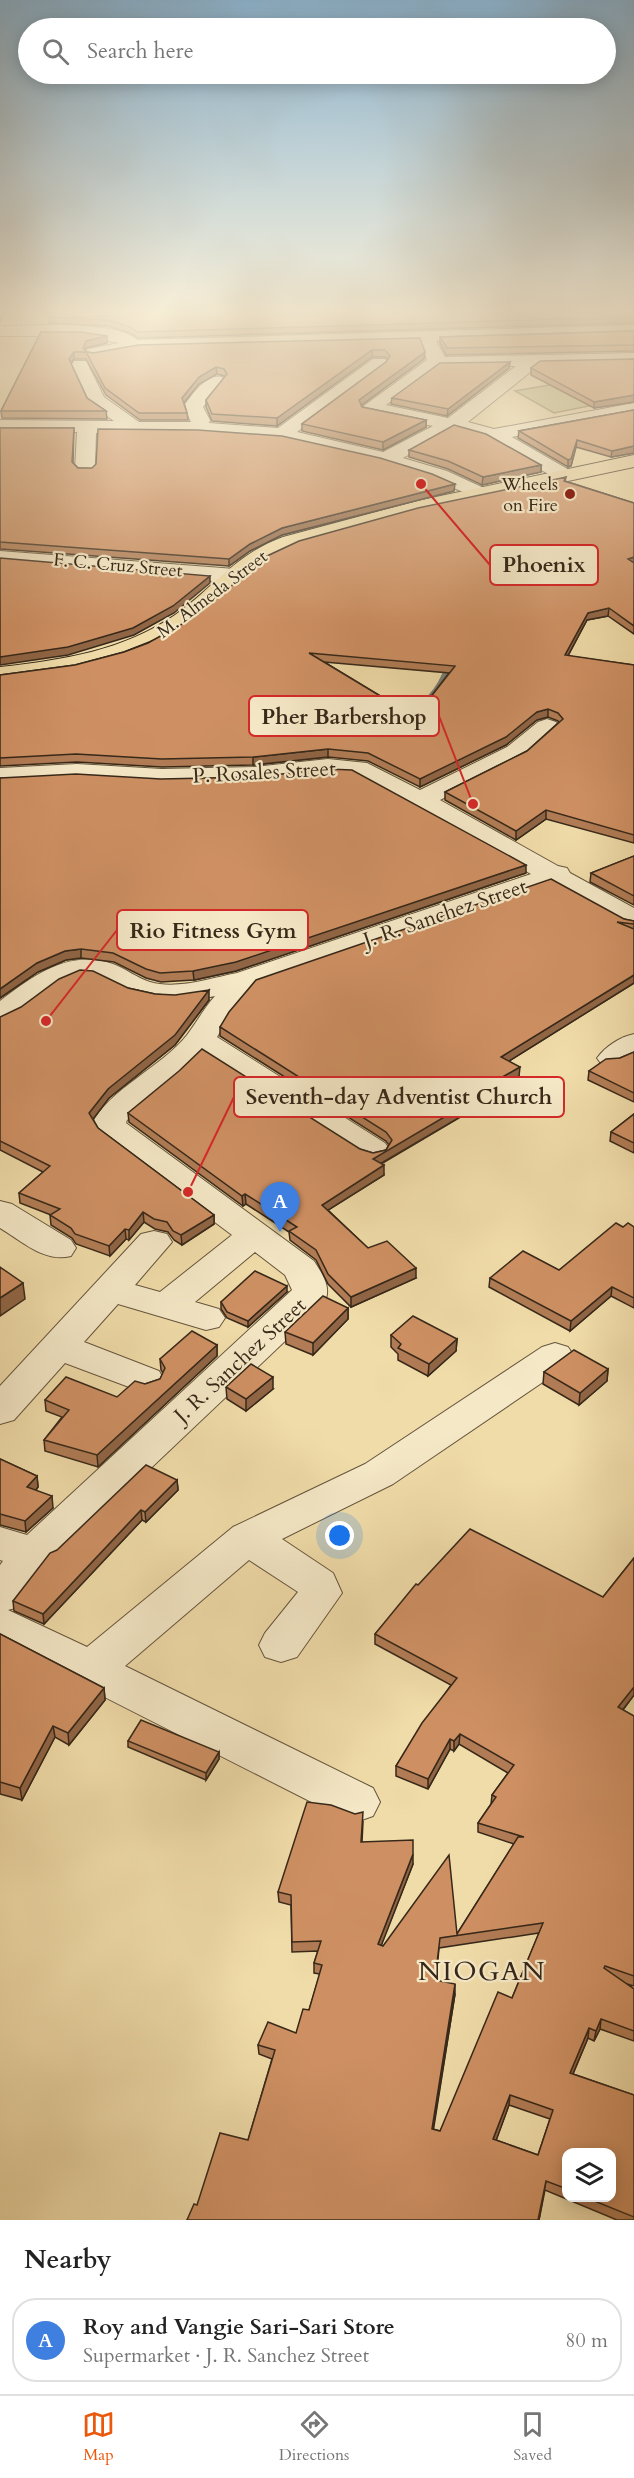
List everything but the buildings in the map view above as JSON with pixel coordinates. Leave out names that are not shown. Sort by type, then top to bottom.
[{"type":"main road","name":"M. Almeda Street","points":[[0,674],[66,666],[134,646],[184,619],[252,561],[270,550],[315,533],[479,493],[634,461]]},
{"type":"street","points":[[119,417],[134,427]]},
{"type":"street","points":[[198,428],[201,420],[199,417]]},
{"type":"street","points":[[252,430],[270,417]]},
{"type":"street","points":[[282,434],[306,417]]},
{"type":"street","points":[[414,417],[494,435],[564,475]]},
{"type":"street","points":[[386,459],[462,417]]},
{"type":"street","points":[[494,435],[593,417]]},
{"type":"street","points":[[0,426],[198,428],[252,430],[282,434],[386,459],[440,475],[479,493]]},
{"type":"street","points":[[85,469],[87,427]]},
{"type":"street","name":"F. C. Cruz Street","points":[[0,557],[235,576]]},
{"type":"street","points":[[420,800],[516,752],[547,727]]},
{"type":"street","name":"P. Rosales Street","points":[[0,776],[77,772],[162,777],[254,775],[349,767],[367,773],[420,800],[557,874],[634,920]]},
{"type":"street","name":"J. R. Sanchez Street","points":[[18,1546],[310,1296],[310,1290],[300,1269],[112,1129],[110,1124],[113,1115],[167,1072],[200,1040],[214,1016],[244,981],[557,874]]},
{"type":"street","points":[[0,1015],[61,973],[81,967],[102,970],[144,990],[165,994],[244,981]]},
{"type":"street","points":[[200,1040],[373,1150]]},
{"type":"street","points":[[0,1212],[58,1248]]},
{"type":"street","points":[[165,1307],[254,1235]]},
{"type":"street","points":[[0,1410],[154,1242]]},
{"type":"street","points":[[111,1290],[206,1318]]},
{"type":"street","points":[[59,1347],[145,1380]]},
{"type":"street","points":[[93,1670],[207,1570],[248,1538],[379,1474],[555,1356]]},
{"type":"street","points":[[248,1538],[318,1584],[321,1593],[281,1645]]},
{"type":"street","points":[[0,1596],[18,1546]]},
{"type":"street","points":[[0,1624],[356,1802]]},
{"type":"waterway","points":[[397,715],[416,708],[431,698],[441,684],[450,664]]},
{"type":"place","name":"Phoenix","points":[[421,484]]},
{"type":"place","name":"Wheels on Fire","points":[[570,494]]},
{"type":"place","name":"Pher Barbershop","points":[[473,804]]},
{"type":"place","name":"Rio Fitness Gym","points":[[46,1021]]},
{"type":"place","name":"Seventh-day Adventist Church","points":[[188,1192]]},
{"type":"place","name":"Roy and Vangie Sari-Sari Store","points":[[280,1232]]},
{"type":"district","name":"NIOGAN","points":[[482,1971]]}]
